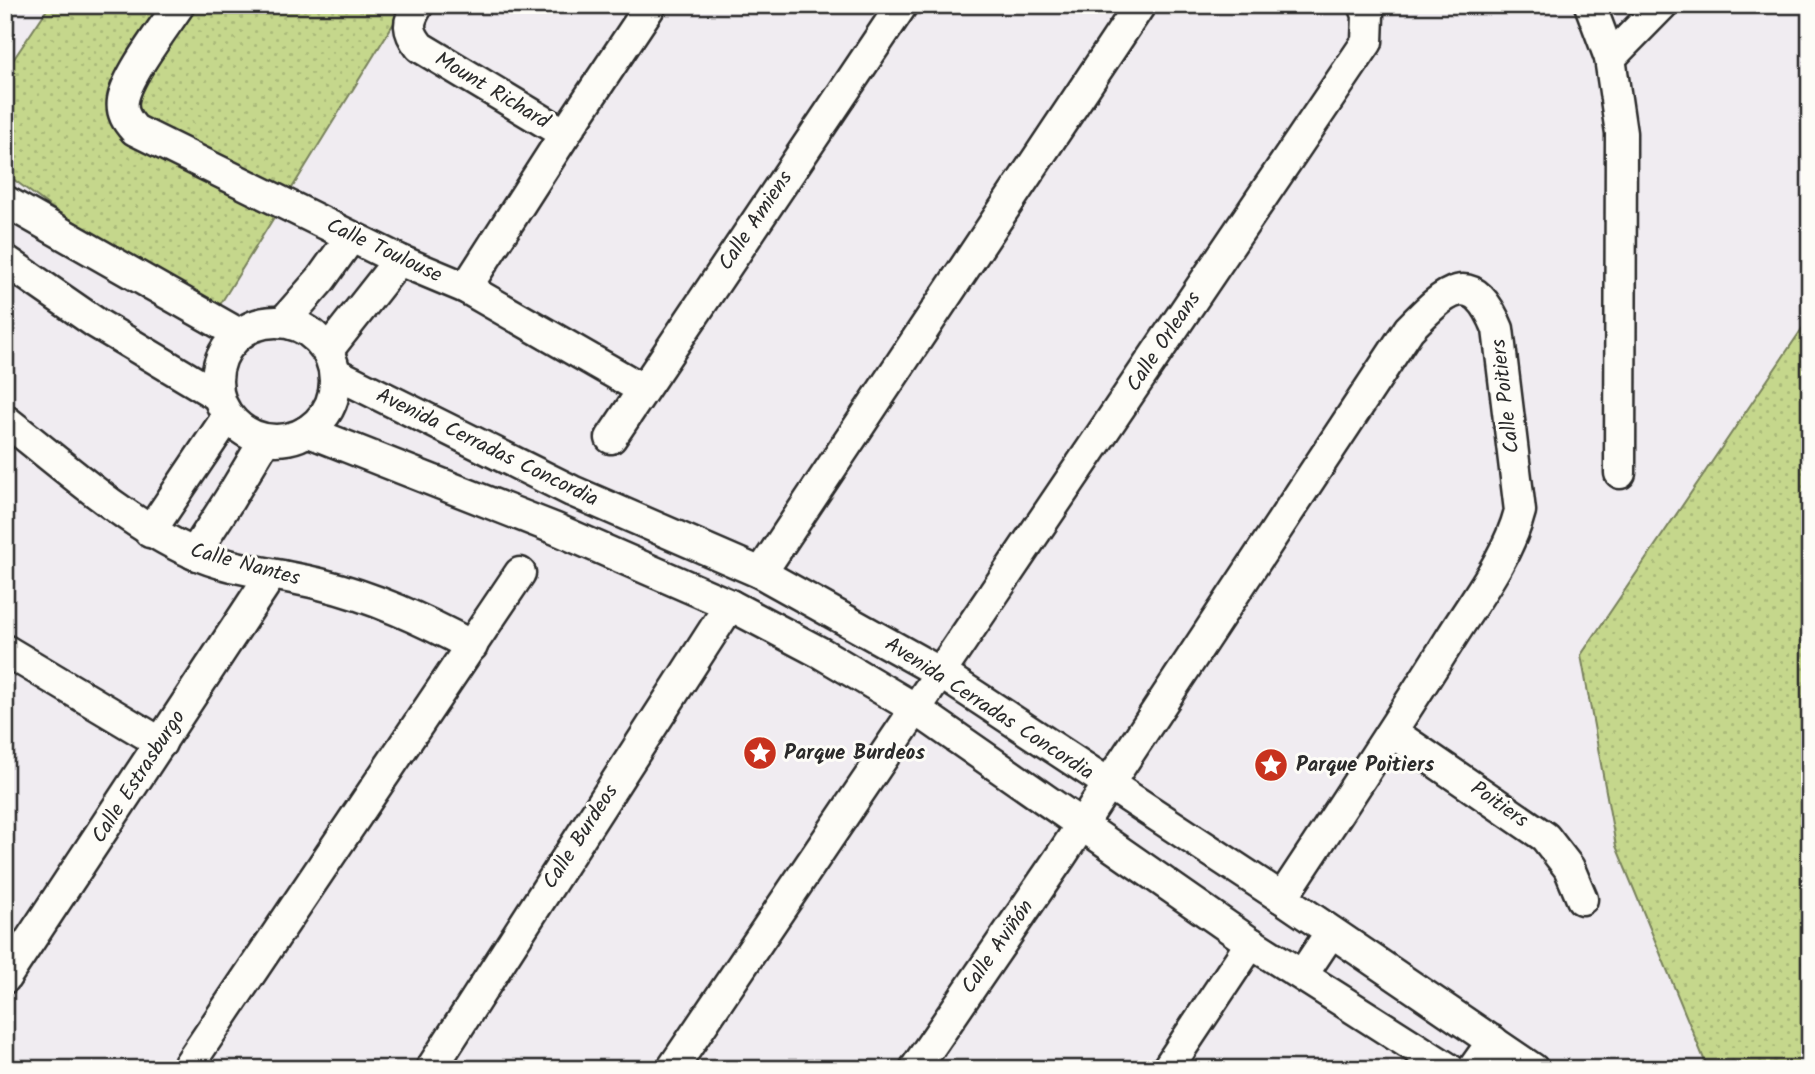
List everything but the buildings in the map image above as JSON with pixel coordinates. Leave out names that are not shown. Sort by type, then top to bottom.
[{"type":"street","name":"Calle Toulouse","points":[[179,5],[132,78],[123,100],[124,118],[135,130],[399,260],[466,288],[642,389]]},
{"type":"street","name":"Mount Richard","points":[[418,5],[408,26],[411,36],[420,47],[565,134]]},
{"type":"street","points":[[466,288],[651,5]]},
{"type":"street","name":"Calle Amiens","points":[[611,438],[902,5]]},
{"type":"street","points":[[761,573],[1140,5]]},
{"type":"street","name":"Calle Orleans","points":[[914,708],[1367,42],[1368,15],[1364,5]]},
{"type":"street","points":[[1590,5],[1610,58],[1621,133],[1620,473]]},
{"type":"street","points":[[1610,58],[1662,5]]},
{"type":"street","points":[[5,201],[239,334]]},
{"type":"street","points":[[284,321],[321,279],[351,237]]},
{"type":"street","points":[[5,260],[223,406],[244,431],[265,440],[287,439],[307,431],[324,416],[334,396],[331,362],[310,331],[284,321],[261,323],[239,334],[224,351],[217,373],[223,406],[150,532]]},
{"type":"street","points":[[331,362],[399,260]]},
{"type":"street","name":"Calle Poitiers","points":[[1081,825],[1409,329],[1434,303],[1455,289],[1471,291],[1489,307],[1498,329],[1520,511],[1507,545],[1392,732],[1282,898]]},
{"type":"street","name":"Avenida Cerradas Concordia","points":[[331,362],[572,491],[761,573],[939,672],[1282,898],[1532,1069]]},
{"type":"street","name":"Calle Nantes","points":[[5,421],[150,532],[194,554],[375,600],[419,618],[472,646]]},
{"type":"street","name":"Avenida Cerradas Concordia","points":[[307,431],[556,529],[730,606],[821,653],[914,708],[1251,943],[1450,1069]]},
{"type":"street","points":[[194,554],[265,440]]},
{"type":"street","points":[[556,529],[572,491]]},
{"type":"street","points":[[186,1069],[520,573]]},
{"type":"street","name":"Calle Estrasburgo","points":[[5,978],[271,575]]},
{"type":"street","name":"Calle Burdeos","points":[[431,1069],[730,606]]},
{"type":"street","points":[[5,650],[161,743]]},
{"type":"street","points":[[672,1069],[914,708]]},
{"type":"street","name":"Poitiers","points":[[1392,732],[1545,837],[1569,868],[1582,899]]},
{"type":"street","name":"Calle Aviñón","points":[[915,1069],[1081,825]]},
{"type":"street","points":[[1303,974],[1331,932]]},
{"type":"street","points":[[1167,1069],[1251,943]]},
{"type":"street","points":[[1474,1069],[1493,1041]]},
{"type":"green space","points":[[50,5],[405,5],[218,308],[52,208],[5,173],[5,72]]},
{"type":"green space","points":[[1810,317],[1810,1069],[1708,1069],[1616,846],[1581,655]]},
{"type":"place","name":"Parque Burdeos","points":[[760,753]]},
{"type":"place","name":"Parque Poitiers","points":[[1271,765]]}]
